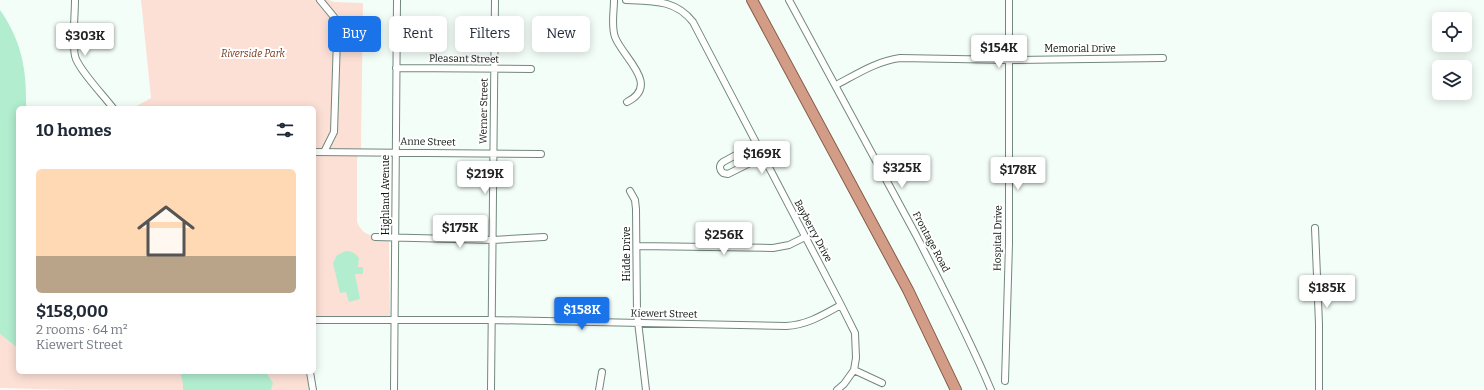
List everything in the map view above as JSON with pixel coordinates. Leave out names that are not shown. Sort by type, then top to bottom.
[{"type":"highway","points":[[752,0],[908,290],[956,390]]},
{"type":"street","points":[[75,0],[74,49],[76,59],[111,106]]},
{"type":"street","points":[[320,0],[334,17],[336,22],[337,38],[334,132],[331,141],[324,152]]},
{"type":"street","name":"Highland Avenue","points":[[394,390],[397,0]]},
{"type":"street","name":"Werner Street","points":[[491,390],[495,0]]},
{"type":"street","points":[[614,0],[615,37],[619,46],[639,73],[641,81],[641,89],[637,96],[627,102]]},
{"type":"street","name":"Bayberry Drive","points":[[626,0],[674,1],[689,16],[855,333],[856,358],[854,370]]},
{"type":"street","name":"Frontage Road","points":[[789,0],[836,85],[940,282],[975,352],[991,390]]},
{"type":"street","name":"Hospital Drive","points":[[1005,381],[1009,244],[1009,0]]},
{"type":"street","name":"Memorial Drive","points":[[836,85],[878,63],[889,59],[900,58],[1009,60],[1163,58]]},
{"type":"street","name":"Pleasant Street","points":[[396,68],[531,69]]},
{"type":"street","points":[[756,144],[723,162],[720,169],[723,173],[728,174],[762,157]]},
{"type":"street","name":"Anne Street","points":[[316,152],[541,154]]},
{"type":"street","name":"Hidde Drive","points":[[630,191],[635,200],[636,209],[637,323],[646,390]]},
{"type":"street","points":[[1315,228],[1319,324],[1319,390]]},
{"type":"street","points":[[376,237],[493,240],[544,237]]},
{"type":"street","points":[[637,246],[773,248],[788,245],[804,237]]},
{"type":"street","name":"Kiewert Street","points":[[316,320],[491,320],[796,326],[809,322],[841,305]]},
{"type":"street","points":[[837,390],[844,384],[854,370],[882,383]]},
{"type":"street","points":[[599,390],[602,372]]},
{"type":"street","points":[[310,374],[313,390]]},
{"type":"green space","name":"Riverside Park","points":[[141,0],[329,0],[334,2],[363,3],[363,16],[328,16],[328,52],[362,52],[361,149],[357,159],[357,222],[366,234],[389,235],[390,319],[316,319],[316,106],[137,106],[151,98]]},
{"type":"green space","points":[[16,255],[16,374],[306,374],[309,390],[81,390],[0,388],[0,292]]},
{"type":"shaded area","points":[[0,10],[13,33],[22,57],[26,106],[16,106],[16,346],[0,334]]},
{"type":"shaded area","points":[[346,251],[352,252],[356,255],[359,258],[358,267],[363,267],[363,274],[355,274],[360,299],[349,302],[346,292],[340,293],[333,263],[337,255]]},
{"type":"shaded area","points":[[181,374],[267,374],[273,383],[271,390],[183,390]]}]
